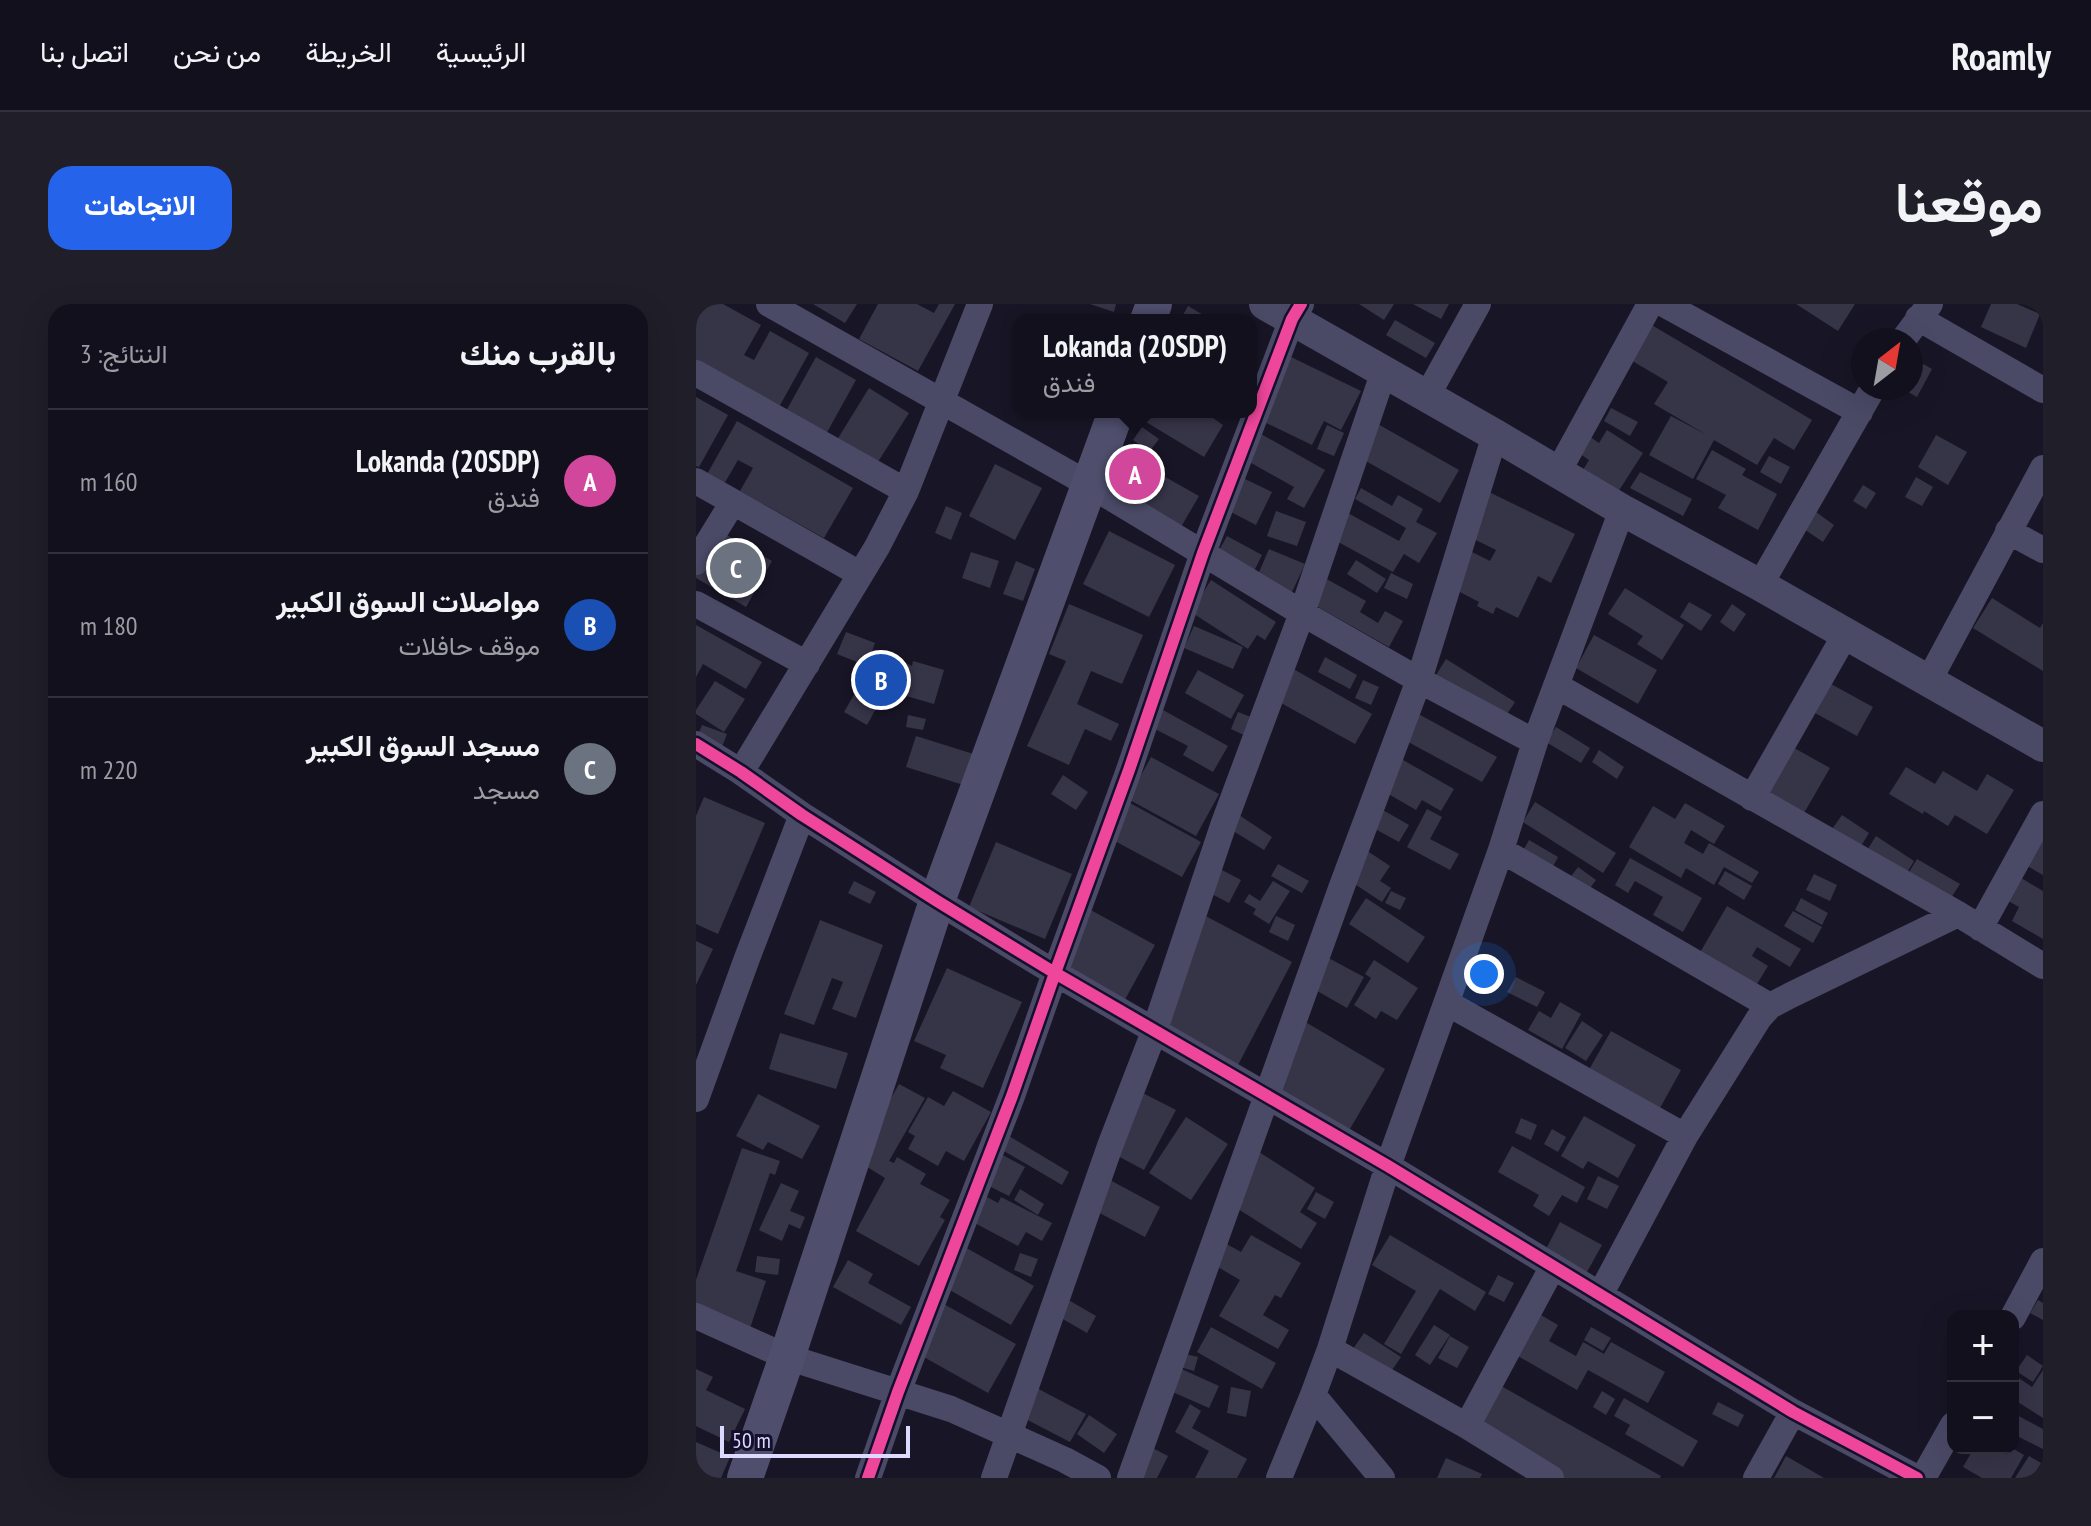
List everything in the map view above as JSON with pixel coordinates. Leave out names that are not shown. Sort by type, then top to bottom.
[{"type":"main road","points":[[745,1478],[937,901],[1114,418]]},
{"type":"street","points":[[769,304],[1090,485],[1419,680],[1535,742]]},
{"type":"street","points":[[741,772],[906,491],[980,304]]},
{"type":"street","points":[[1427,396],[1478,304]]},
{"type":"street","points":[[1558,472],[1650,304]]},
{"type":"street","points":[[1664,304],[1860,412]]},
{"type":"street","points":[[1257,394],[1286,309],[1384,371],[1622,510],[2043,746]]},
{"type":"street","points":[[1917,321],[2043,390]]},
{"type":"street","points":[[994,1478],[1110,1146],[1154,1032],[1224,823],[1302,613],[1384,371]]},
{"type":"street","points":[[696,373],[906,491]]},
{"type":"street","points":[[1760,585],[1866,400]]},
{"type":"street","points":[[868,1478],[1007,1109],[1129,770],[1249,418]]},
{"type":"street","points":[[1130,1478],[1419,680],[1495,435]]},
{"type":"street","points":[[1928,682],[2043,468]]},
{"type":"street","points":[[696,481],[860,574]]},
{"type":"street","points":[[696,562],[733,502]]},
{"type":"street","points":[[1279,1478],[1330,1349],[1388,1166],[1501,850],[1535,742],[1622,510]]},
{"type":"street","points":[[2008,531],[2043,550]]},
{"type":"street","points":[[696,604],[807,664]]},
{"type":"street","points":[[1752,798],[1845,635]]},
{"type":"street","points":[[1557,686],[2043,966]]},
{"type":"street","points":[[698,751],[741,772],[802,815],[1055,973],[1267,1094],[1793,1412],[1920,1478],[1947,1435]]},
{"type":"street","points":[[1600,1295],[1685,1136],[1747,1034],[1770,1006],[1969,921],[2043,814]]},
{"type":"street","points":[[696,1099],[702,1063],[802,815]]},
{"type":"street","points":[[1501,850],[1770,1006]]},
{"type":"street","points":[[1447,1003],[1685,1136]]},
{"type":"street","points":[[2026,1310],[2043,1261]]},
{"type":"street","points":[[1467,1426],[1553,1266]]},
{"type":"street","points":[[696,1316],[787,1357],[951,1409],[1098,1478]]},
{"type":"street","points":[[1330,1349],[1467,1426],[1551,1478]]},
{"type":"street","points":[[1313,1395],[1382,1478]]},
{"type":"street","points":[[1756,1478],[1793,1412]]},
{"type":"building","points":[[696,304],[723,304],[761,325],[744,355],[754,360],[770,331],[809,353],[779,407],[696,361]]},
{"type":"building","points":[[813,304],[857,304],[845,323]]},
{"type":"building","points":[[878,304],[917,304],[934,313],[939,304],[955,304],[918,371],[859,339]]},
{"type":"building","points":[[1090,304],[1116,304],[1114,312]]},
{"type":"building","points":[[1359,304],[1394,304],[1384,320]]},
{"type":"building","points":[[1413,304],[1449,304],[1441,319]]},
{"type":"building","points":[[1796,304],[1855,304],[1838,331]]},
{"type":"building","points":[[1991,304],[2017,304],[2040,314],[2026,348],[1981,327]]},
{"type":"building","points":[[1188,306],[1202,314],[1183,314]]},
{"type":"building","points":[[1395,320],[1435,343],[1426,358],[1386,335]]},
{"type":"building","points":[[1650,324],[1812,420],[1794,450],[1774,438],[1757,465],[1714,440],[1693,479],[1649,455],[1671,416],[1707,435],[1654,404],[1668,382],[1629,359]]},
{"type":"building","points":[[816,357],[856,380],[825,436],[785,413]]},
{"type":"building","points":[[1291,357],[1361,391],[1341,430],[1324,421],[1312,445],[1260,420]]},
{"type":"building","points":[[1923,364],[1932,369],[1923,386]]},
{"type":"building","points":[[869,388],[909,413],[876,465],[837,440]]},
{"type":"building","points":[[696,397],[728,415],[699,467],[696,466]]},
{"type":"building","points":[[1611,408],[1638,422],[1630,436],[1604,421]]},
{"type":"building","points":[[1213,418],[1223,425],[1204,457],[1141,419]]},
{"type":"building","points":[[737,421],[853,488],[824,538],[740,491],[753,468],[738,460],[723,486],[706,476]]},
{"type":"building","points":[[1376,423],[1459,470],[1440,503],[1357,456]]},
{"type":"building","points":[[1327,425],[1344,433],[1334,456],[1317,449]]},
{"type":"building","points":[[1142,427],[1159,439],[1149,452],[1133,440]]},
{"type":"building","points":[[1577,428],[1599,443],[1607,430],[1643,453],[1618,492],[1583,470],[1589,460],[1566,444]]},
{"type":"building","points":[[1261,434],[1325,470],[1304,508],[1287,499],[1294,487],[1246,460]]},
{"type":"building","points":[[1936,435],[1967,452],[1948,485],[1918,467]]},
{"type":"building","points":[[1712,450],[1746,469],[1742,475],[1777,494],[1758,530],[1718,508],[1726,495],[1696,479]]},
{"type":"building","points":[[1769,456],[1790,467],[1781,484],[1760,472]]},
{"type":"building","points":[[1135,460],[1199,496],[1181,527],[1118,491]]},
{"type":"building","points":[[995,464],[1042,488],[1015,540],[969,516]]},
{"type":"building","points":[[1640,472],[1692,499],[1683,516],[1630,488]]},
{"type":"building","points":[[1916,477],[1933,487],[1922,506],[1905,497]]},
{"type":"building","points":[[1243,478],[1272,492],[1256,525],[1227,510]]},
{"type":"building","points":[[1863,485],[1876,493],[1866,509],[1853,501]]},
{"type":"building","points":[[1361,488],[1392,506],[1398,495],[1423,509],[1416,522],[1437,533],[1419,563],[1404,554],[1393,572],[1331,538],[1346,512],[1399,541],[1406,528],[1355,499]]},
{"type":"building","points":[[1489,492],[1575,534],[1551,583],[1538,576],[1518,618],[1496,607],[1493,614],[1477,606],[1479,602],[1454,589],[1472,552],[1490,561],[1496,550],[1468,536]]},
{"type":"building","points":[[946,506],[962,513],[951,540],[935,533]]},
{"type":"building","points":[[1276,511],[1306,522],[1297,546],[1267,536]]},
{"type":"building","points":[[1816,512],[1834,525],[1823,542],[1804,529]]},
{"type":"building","points":[[718,530],[772,561],[746,607],[696,578],[696,569]]},
{"type":"building","points":[[1109,531],[1175,565],[1149,617],[1083,584]]},
{"type":"building","points":[[1227,536],[1262,555],[1253,573],[1217,554]]},
{"type":"building","points":[[1269,549],[1305,564],[1292,592],[1257,577]]},
{"type":"building","points":[[971,552],[999,561],[990,588],[962,578]]},
{"type":"building","points":[[1356,560],[1386,579],[1377,593],[1347,574]]},
{"type":"building","points":[[1016,561],[1035,569],[1023,601],[1003,594]]},
{"type":"building","points":[[1391,573],[1413,584],[1407,599],[1384,588]]},
{"type":"building","points":[[1323,577],[1366,601],[1360,612],[1378,623],[1385,611],[1403,621],[1389,647],[1309,602]]},
{"type":"building","points":[[1211,580],[1276,622],[1265,640],[1257,635],[1248,649],[1191,612]]},
{"type":"building","points":[[1625,588],[1684,625],[1662,660],[1637,644],[1643,636],[1608,614]]},
{"type":"building","points":[[1992,598],[2040,628],[2043,623],[2043,671],[1973,628]]},
{"type":"building","points":[[1689,602],[1712,615],[1701,631],[1680,617]]},
{"type":"building","points":[[1069,604],[1143,635],[1122,684],[1091,671],[1077,704],[1119,724],[1111,741],[1085,729],[1069,765],[1027,746],[1066,661],[1049,654]]},
{"type":"building","points":[[1732,604],[1746,614],[1734,632],[1720,622]]},
{"type":"building","points":[[696,625],[762,662],[746,689],[703,664],[696,677]]},
{"type":"building","points":[[1194,626],[1243,647],[1233,669],[1184,648]]},
{"type":"building","points":[[846,632],[875,643],[867,666],[837,654]]},
{"type":"building","points":[[1594,635],[1657,670],[1638,704],[1576,668]]},
{"type":"building","points":[[886,653],[912,666],[913,661],[944,670],[934,704],[903,695],[908,677],[900,693],[873,679]]},
{"type":"building","points":[[1325,657],[1357,675],[1350,689],[1318,672]]},
{"type":"building","points":[[1446,659],[1515,702],[1494,734],[1436,675]]},
{"type":"building","points":[[1290,667],[1372,714],[1355,744],[1272,698]]},
{"type":"building","points":[[1198,670],[1244,695],[1231,719],[1185,693]]},
{"type":"building","points":[[1363,680],[1379,687],[1371,705],[1355,698]]},
{"type":"building","points":[[715,681],[745,699],[724,732],[696,714]]},
{"type":"building","points":[[862,681],[884,694],[867,725],[844,712]]},
{"type":"building","points":[[1831,684],[1873,707],[1857,736],[1815,713]]},
{"type":"building","points":[[1163,710],[1228,746],[1213,772],[1183,755],[1188,746],[1153,728]]},
{"type":"building","points":[[1413,711],[1497,757],[1482,782],[1399,737]]},
{"type":"building","points":[[1238,712],[1256,719],[1248,737],[1231,729]]},
{"type":"building","points":[[908,715],[926,719],[923,730],[906,727]]},
{"type":"building","points":[[702,725],[727,734],[722,747],[697,738]]},
{"type":"building","points":[[1556,727],[1590,748],[1581,763],[1546,742]]},
{"type":"building","points":[[916,736],[980,756],[970,787],[906,767]]},
{"type":"building","points":[[1787,744],[1830,768],[1800,820],[1758,795]]},
{"type":"building","points":[[1599,750],[1624,767],[1617,779],[1592,762]]},
{"type":"building","points":[[1396,756],[1454,789],[1441,811],[1422,800],[1416,810],[1378,788]]},
{"type":"building","points":[[1151,757],[1219,794],[1196,836],[1128,799]]},
{"type":"building","points":[[1906,767],[1935,784],[1943,771],[1977,791],[1987,774],[2014,790],[1987,834],[1955,815],[1948,826],[1889,794]]},
{"type":"building","points":[[1063,775],[1088,792],[1076,810],[1051,794]]},
{"type":"building","points":[[704,797],[765,823],[718,934],[696,924],[696,816]]},
{"type":"building","points":[[1535,802],[1616,853],[1603,873],[1523,822]]},
{"type":"building","points":[[1130,803],[1201,842],[1182,877],[1111,839]]},
{"type":"building","points":[[1685,803],[1725,826],[1714,844],[1691,830],[1684,843],[1703,854],[1709,843],[1759,872],[1752,883],[1724,867],[1714,885],[1686,868],[1681,878],[1629,847],[1653,806],[1675,819]]},
{"type":"building","points":[[1376,806],[1409,825],[1399,842],[1366,824]]},
{"type":"building","points":[[1427,809],[1442,817],[1430,839],[1459,854],[1450,870],[1407,847]]},
{"type":"building","points":[[1239,815],[1272,837],[1264,850],[1230,829]]},
{"type":"building","points":[[1842,815],[1869,833],[1858,851],[1830,832]]},
{"type":"building","points":[[2043,830],[2043,875],[2024,864]]},
{"type":"building","points":[[1876,836],[1914,861],[1905,876],[1866,852]]},
{"type":"building","points":[[1529,840],[1558,857],[1550,872],[1520,856]]},
{"type":"building","points":[[996,842],[1072,874],[1045,939],[969,907]]},
{"type":"building","points":[[1366,850],[1390,866],[1380,881],[1391,888],[1382,902],[1347,879]]},
{"type":"building","points":[[1630,858],[1702,898],[1683,932],[1653,915],[1663,897],[1635,881],[1628,893],[1615,885]]},
{"type":"building","points":[[1917,859],[1960,884],[1949,901],[1906,877]]},
{"type":"building","points":[[1278,864],[1309,881],[1302,893],[1271,876]]},
{"type":"building","points":[[1578,867],[1596,880],[1587,892],[1569,879]]},
{"type":"building","points":[[1220,869],[1241,880],[1229,903],[1208,892]]},
{"type":"building","points":[[1725,871],[1752,886],[1744,900],[1718,884]]},
{"type":"building","points":[[1814,874],[1837,885],[1830,901],[1806,890]]},
{"type":"building","points":[[2016,875],[2043,891],[2043,939],[2012,921],[2019,907],[2003,898]]},
{"type":"building","points":[[854,881],[876,892],[870,904],[848,893]]},
{"type":"building","points":[[1273,881],[1290,891],[1269,924],[1253,914],[1256,909],[1244,902],[1249,894],[1260,901]]},
{"type":"building","points":[[1391,891],[1406,898],[1400,910],[1385,903]]},
{"type":"building","points":[[1366,898],[1425,937],[1408,963],[1349,924]]},
{"type":"building","points":[[1801,898],[1828,913],[1822,925],[1795,910]]},
{"type":"building","points":[[1076,902],[1155,945],[1117,1014],[1038,972]]},
{"type":"building","points":[[1727,906],[1801,949],[1790,967],[1757,947],[1752,956],[1768,966],[1754,989],[1698,956]]},
{"type":"building","points":[[1793,911],[1822,927],[1813,943],[1784,926]]},
{"type":"building","points":[[1200,913],[1292,962],[1238,1065],[1146,1017]]},
{"type":"building","points":[[1276,916],[1295,925],[1288,941],[1269,932]]},
{"type":"building","points":[[820,920],[883,945],[856,1018],[832,1009],[843,982],[832,978],[814,1025],[784,1014]]},
{"type":"building","points":[[696,941],[713,949],[696,985]]},
{"type":"building","points":[[1321,954],[1364,977],[1347,1008],[1305,984]]},
{"type":"building","points":[[1374,960],[1418,988],[1397,1020],[1381,1011],[1376,1019],[1354,1005],[1371,978],[1365,974]]},
{"type":"building","points":[[947,968],[1022,1002],[983,1088],[940,1068],[946,1055],[914,1041]]},
{"type":"building","points":[[1516,977],[1545,992],[1537,1007],[1507,992]]},
{"type":"building","points":[[1560,1002],[1581,1014],[1562,1049],[1528,1030],[1539,1011],[1551,1018]]},
{"type":"building","points":[[1302,1020],[1385,1069],[1347,1134],[1264,1085]]},
{"type":"building","points":[[1582,1021],[1603,1035],[1586,1061],[1565,1048]]},
{"type":"building","points":[[1611,1031],[1681,1070],[1649,1128],[1578,1089]]},
{"type":"building","points":[[780,1033],[848,1053],[836,1089],[769,1069]]},
{"type":"building","points":[[899,1084],[925,1098],[889,1161],[894,1163],[897,1157],[926,1174],[920,1184],[950,1200],[940,1217],[945,1220],[919,1266],[856,1231],[885,1178],[856,1160]]},
{"type":"building","points":[[1135,1089],[1176,1110],[1144,1170],[1103,1148]]},
{"type":"building","points":[[953,1091],[991,1112],[964,1161],[946,1151],[938,1166],[908,1149],[915,1136],[908,1132],[928,1097],[944,1106]]},
{"type":"building","points":[[758,1094],[820,1126],[802,1159],[768,1142],[763,1150],[736,1136]]},
{"type":"building","points":[[1584,1116],[1636,1145],[1618,1178],[1588,1161],[1583,1169],[1561,1156]]},
{"type":"building","points":[[1186,1117],[1228,1144],[1191,1200],[1149,1173]]},
{"type":"building","points":[[1521,1118],[1537,1125],[1531,1140],[1515,1133]]},
{"type":"building","points":[[1552,1129],[1566,1137],[1558,1152],[1544,1144]]},
{"type":"building","points":[[1004,1133],[1069,1172],[1062,1185],[997,1147]]},
{"type":"building","points":[[1512,1146],[1585,1187],[1577,1203],[1562,1195],[1549,1216],[1533,1206],[1539,1195],[1498,1172]]},
{"type":"building","points":[[742,1148],[780,1161],[775,1175],[770,1173],[736,1271],[766,1281],[750,1328],[696,1309],[696,1280]]},
{"type":"building","points":[[997,1152],[1025,1167],[1009,1196],[981,1182]]},
{"type":"building","points":[[1259,1152],[1315,1188],[1300,1212],[1317,1223],[1301,1249],[1227,1202]]},
{"type":"building","points":[[1598,1176],[1619,1186],[1607,1209],[1587,1199]]},
{"type":"building","points":[[1108,1179],[1160,1207],[1145,1237],[1092,1209]]},
{"type":"building","points":[[781,1183],[799,1191],[790,1211],[805,1217],[800,1229],[789,1224],[782,1241],[759,1230]]},
{"type":"building","points":[[1020,1189],[1044,1204],[1038,1215],[1014,1200]]},
{"type":"building","points":[[1316,1192],[1334,1202],[1325,1219],[1307,1209]]},
{"type":"building","points":[[983,1195],[998,1203],[1001,1197],[1052,1223],[1042,1241],[1026,1232],[1018,1246],[969,1220]]},
{"type":"building","points":[[1560,1222],[1602,1245],[1587,1272],[1546,1249]]},
{"type":"building","points":[[1251,1235],[1301,1263],[1281,1298],[1275,1295],[1263,1315],[1289,1330],[1278,1349],[1219,1316],[1240,1280],[1211,1263],[1223,1242],[1241,1252]]},
{"type":"building","points":[[1390,1235],[1486,1292],[1475,1311],[1440,1289],[1401,1354],[1384,1344],[1416,1291],[1372,1265]]},
{"type":"building","points":[[963,1246],[1034,1286],[1011,1325],[941,1285]]},
{"type":"building","points":[[1020,1253],[1038,1259],[1031,1277],[1014,1270]]},
{"type":"building","points":[[757,1256],[780,1259],[778,1275],[755,1272]]},
{"type":"building","points":[[848,1260],[873,1274],[868,1283],[911,1307],[901,1325],[833,1287]]},
{"type":"building","points":[[1498,1275],[1514,1283],[1504,1302],[1488,1294]]},
{"type":"building","points":[[1065,1298],[1096,1316],[1087,1333],[1056,1315]]},
{"type":"building","points":[[2038,1300],[2043,1303],[2043,1320],[2030,1313]]},
{"type":"building","points":[[940,1302],[1016,1344],[988,1393],[913,1351]]},
{"type":"building","points":[[1534,1311],[1558,1325],[1549,1341],[1576,1356],[1583,1342],[1604,1354],[1611,1342],[1665,1372],[1648,1403],[1588,1370],[1577,1390],[1511,1352]]},
{"type":"building","points":[[1434,1325],[1450,1335],[1430,1365],[1415,1355]]},
{"type":"building","points":[[1211,1327],[1276,1363],[1262,1389],[1197,1352]]},
{"type":"building","points":[[1591,1327],[1611,1338],[1603,1351],[1584,1340]]},
{"type":"building","points":[[1364,1333],[1401,1357],[1390,1373],[1353,1349]]},
{"type":"building","points":[[1450,1336],[1469,1347],[1457,1368],[1438,1358]]},
{"type":"building","points":[[1181,1353],[1198,1357],[1194,1371],[1177,1366]]},
{"type":"building","points":[[2027,1355],[2043,1366],[2033,1382],[2019,1373],[2019,1367]]},
{"type":"building","points":[[1177,1367],[1219,1386],[1209,1408],[1168,1390]]},
{"type":"building","points":[[696,1369],[713,1377],[706,1390],[745,1409],[729,1442],[696,1426]]},
{"type":"building","points":[[2043,1370],[2043,1418],[2019,1403],[2019,1378],[2032,1387]]},
{"type":"building","points":[[1494,1382],[1660,1478],[1554,1478],[1468,1430]]},
{"type":"building","points":[[1031,1385],[1086,1414],[1070,1442],[1016,1414]]},
{"type":"building","points":[[1231,1387],[1251,1391],[1246,1417],[1227,1413]]},
{"type":"building","points":[[1602,1391],[1615,1399],[1606,1415],[1593,1407]]},
{"type":"building","points":[[1624,1398],[1698,1441],[1683,1467],[1625,1434],[1630,1425],[1614,1416]]},
{"type":"building","points":[[1718,1402],[1744,1415],[1738,1427],[1712,1414]]},
{"type":"building","points":[[1190,1404],[1201,1411],[1192,1428],[1247,1459],[1237,1478],[1195,1478],[1209,1451],[1175,1432]]},
{"type":"building","points":[[1089,1415],[1117,1434],[1104,1453],[1077,1434]]},
{"type":"building","points":[[2019,1416],[2043,1429],[2043,1449],[2019,1437]]},
{"type":"building","points":[[696,1442],[730,1457],[721,1478],[708,1478],[696,1472]]},
{"type":"building","points":[[1145,1444],[1168,1456],[1157,1478],[1136,1478]]},
{"type":"building","points":[[2019,1452],[2024,1455],[2011,1478],[1982,1478],[1963,1467],[1971,1454]]},
{"type":"building","points":[[1786,1456],[1824,1478],[1774,1478]]},
{"type":"building","points":[[2029,1456],[2041,1463],[2032,1478],[2015,1478]]},
{"type":"building","points":[[1446,1458],[1482,1474],[1480,1478],[1437,1478]]},
{"type":"cycle path","points":[[1257,411],[1292,319],[1301,304]]},
{"type":"cycle path","points":[[868,1478],[1012,1096],[1203,553],[1254,418]]},
{"type":"cycle path","points":[[696,744],[802,815],[1055,973],[1388,1166],[1793,1412],[1917,1478]]},
{"type":"place","name":"Lokanda (20SDP)","points":[[1135,474]]},
{"type":"place","name":"مسجد السوق الكبير","points":[[736,568]]},
{"type":"place","name":"مواصلات السوق الكبير","points":[[881,680]]}]
